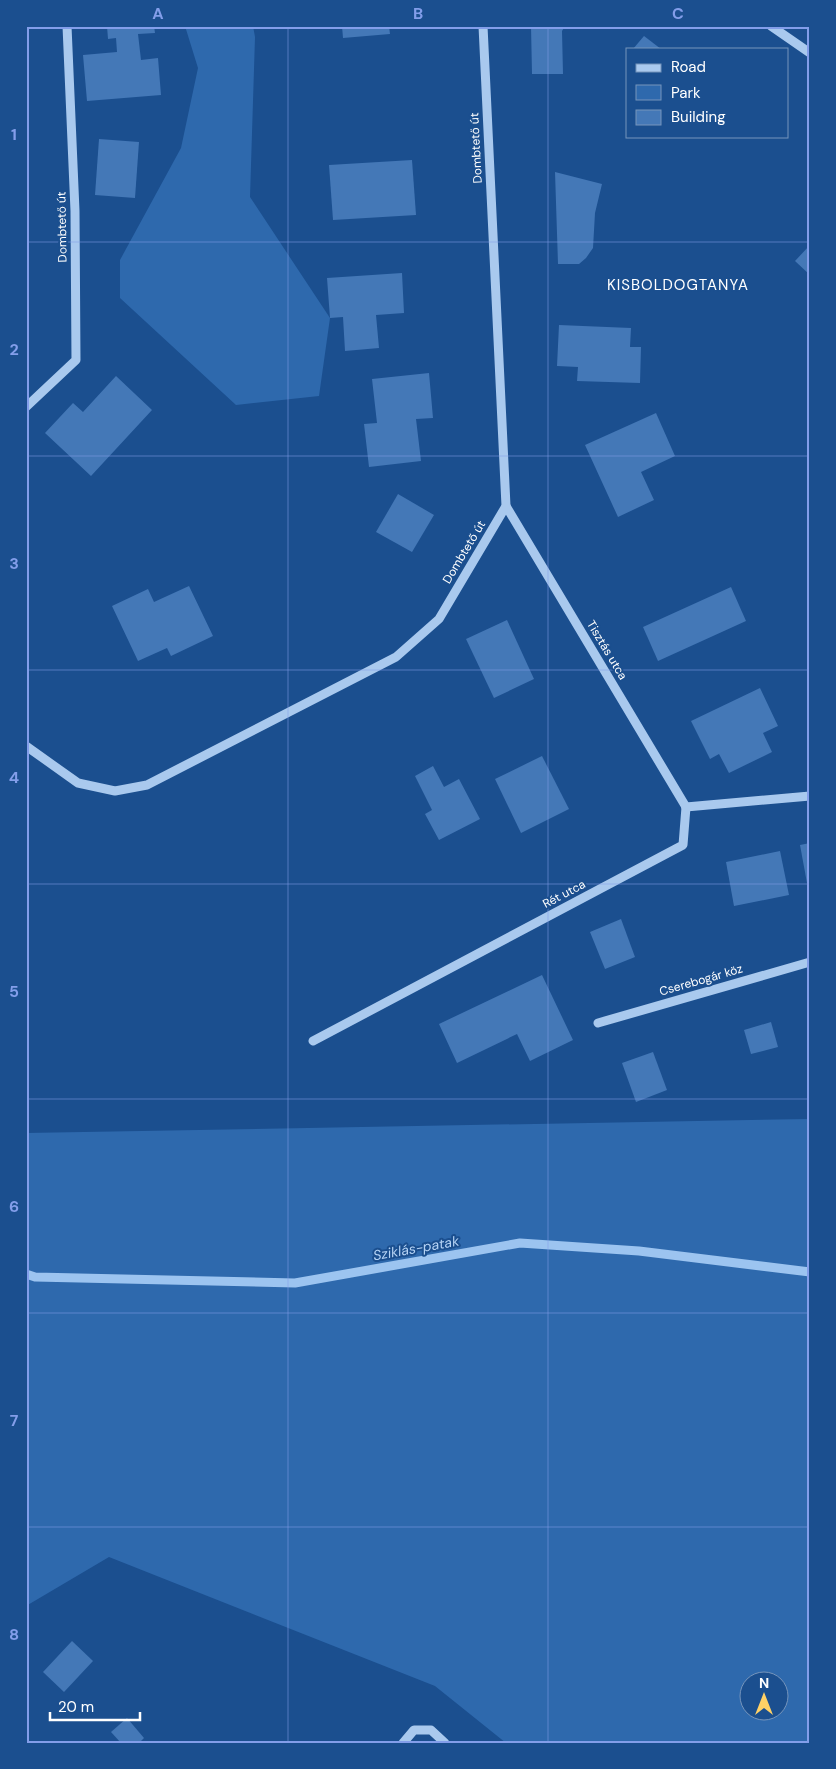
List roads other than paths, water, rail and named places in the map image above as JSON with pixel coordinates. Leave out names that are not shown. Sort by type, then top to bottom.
[{"type":"street","name":"Dombtető út","points":[[26,407],[76,360],[75,212],[67,26]]},
{"type":"street","name":"Dombtető út","points":[[26,746],[78,782],[116,790],[147,785],[396,657],[439,619],[506,506],[482,26]]},
{"type":"street","points":[[771,26],[810,53]]},
{"type":"street","name":"Tisztás utca","points":[[506,506],[686,808]]},
{"type":"street","points":[[686,808],[810,796]]},
{"type":"street","name":"Rét utca","points":[[313,1041],[683,846],[686,808]]},
{"type":"street","name":"Cserebogár köz","points":[[598,1023],[810,962]]},
{"type":"street","points":[[403,1743],[414,1730],[431,1730],[445,1743]]},
{"type":"waterway","name":"Sziklás-patak","points":[[26,1274],[35,1277],[295,1283],[520,1243],[639,1251],[810,1272]]},
{"type":"district","name":"KISBOLDOGTANYA","points":[[678,285]]}]
